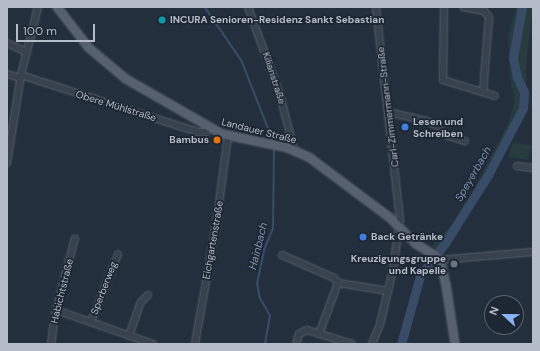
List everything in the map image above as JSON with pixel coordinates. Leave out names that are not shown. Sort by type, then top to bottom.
[{"type":"main road","name":"Landauer Straße","points":[[57,7],[77,35],[108,65],[135,84],[210,128],[228,136],[294,150],[321,164],[400,226],[416,244],[430,252],[438,259]]},
{"type":"main road","points":[[438,259],[446,285],[455,344]]},
{"type":"street","points":[[7,163],[20,76],[38,7]]},
{"type":"street","name":"Kilianstraße","points":[[248,7],[280,95],[294,150]]},
{"type":"street","name":"Carl-Zimmermann-Straße","points":[[372,344],[388,291],[400,226],[400,207],[376,7]]},
{"type":"street","points":[[444,7],[443,80],[495,96]]},
{"type":"street","points":[[463,7],[484,11],[489,16],[483,92]]},
{"type":"street","points":[[7,44],[26,52]]},
{"type":"street","name":"Obere Mühlstraße","points":[[7,74],[20,76],[198,132],[206,132],[210,128]]},
{"type":"street","points":[[388,112],[428,121],[445,135],[465,141]]},
{"type":"street","name":"Eichgartenstraße","points":[[194,344],[217,219],[228,136]]},
{"type":"street","points":[[517,166],[533,168]]},
{"type":"street","points":[[389,217],[400,207]]},
{"type":"street","name":"Habichtstraße","points":[[51,344],[56,310],[75,238]]},
{"type":"street","points":[[438,259],[533,252]]},
{"type":"street","name":"Sperberweg","points":[[92,322],[118,254]]},
{"type":"street","points":[[282,255],[334,278],[338,283],[388,291]]},
{"type":"street","points":[[319,334],[338,283]]},
{"type":"street","points":[[129,336],[141,302],[148,295]]},
{"type":"street","points":[[56,310],[153,344]]},
{"type":"street","points":[[296,344],[301,332],[307,330],[352,344]]},
{"type":"green space","points":[[516,7],[533,7],[526,65],[526,107],[520,123],[455,238],[441,252],[432,246],[455,221],[479,180],[508,124],[515,101],[510,78],[508,36]]},
{"type":"green space","points":[[513,143],[532,145],[528,160],[508,157]]},
{"type":"waterway","name":"Hainbach","points":[[205,7],[242,61],[273,140]]},
{"type":"waterway","name":"Speyerbach","points":[[401,344],[420,276],[445,243],[488,175],[523,108],[524,92],[517,77],[513,58],[522,7]]},
{"type":"waterway","name":"Hainbach","points":[[265,344],[270,316],[260,299],[257,284],[264,250],[273,229],[274,149]]},
{"type":"place","name":"INCURA Senioren-Residenz Sankt Sebastian","points":[[162,20]]},
{"type":"place","name":"Lesen und Schreiben","points":[[405,127]]},
{"type":"place","name":"Bambus","points":[[217,140]]},
{"type":"place","name":"Back Getränke","points":[[363,237]]},
{"type":"place","name":"Kreuzigungsgruppe und Kapelle","points":[[454,264]]}]
